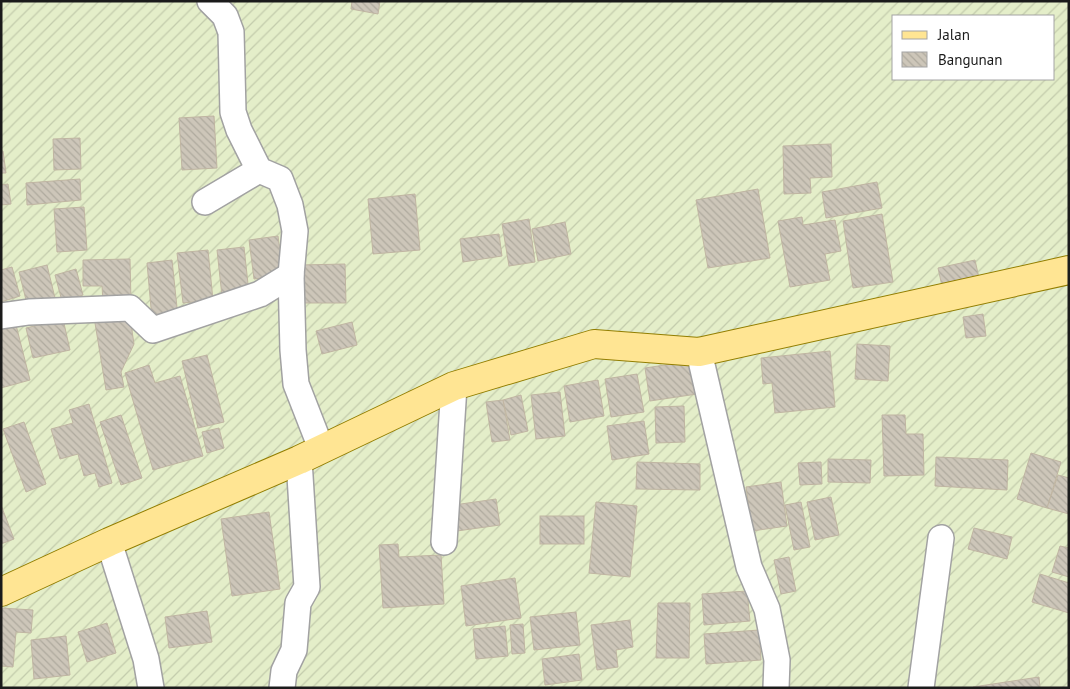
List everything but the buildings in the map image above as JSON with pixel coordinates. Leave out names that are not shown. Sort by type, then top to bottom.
[{"type":"main road","points":[[1,592],[109,542],[310,454],[454,386],[594,344],[699,352],[1069,270]]},
{"type":"street","points":[[210,1],[225,16],[230,32],[233,112],[239,130],[259,170],[280,179],[290,205],[295,231],[291,275],[296,384],[310,454],[307,587],[298,603],[294,650],[284,671],[282,688]]},
{"type":"street","points":[[205,202],[259,170]]},
{"type":"street","points":[[1,316],[29,312],[130,308],[153,330],[260,294],[291,275]]},
{"type":"street","points":[[699,352],[750,567],[767,608],[777,660],[776,688]]},
{"type":"street","points":[[444,542],[454,386]]},
{"type":"street","points":[[921,688],[941,538]]},
{"type":"street","points":[[109,542],[146,659],[150,688]]},
{"type":"green space","points":[[1,1],[1069,1],[1069,688],[1,688]]}]
